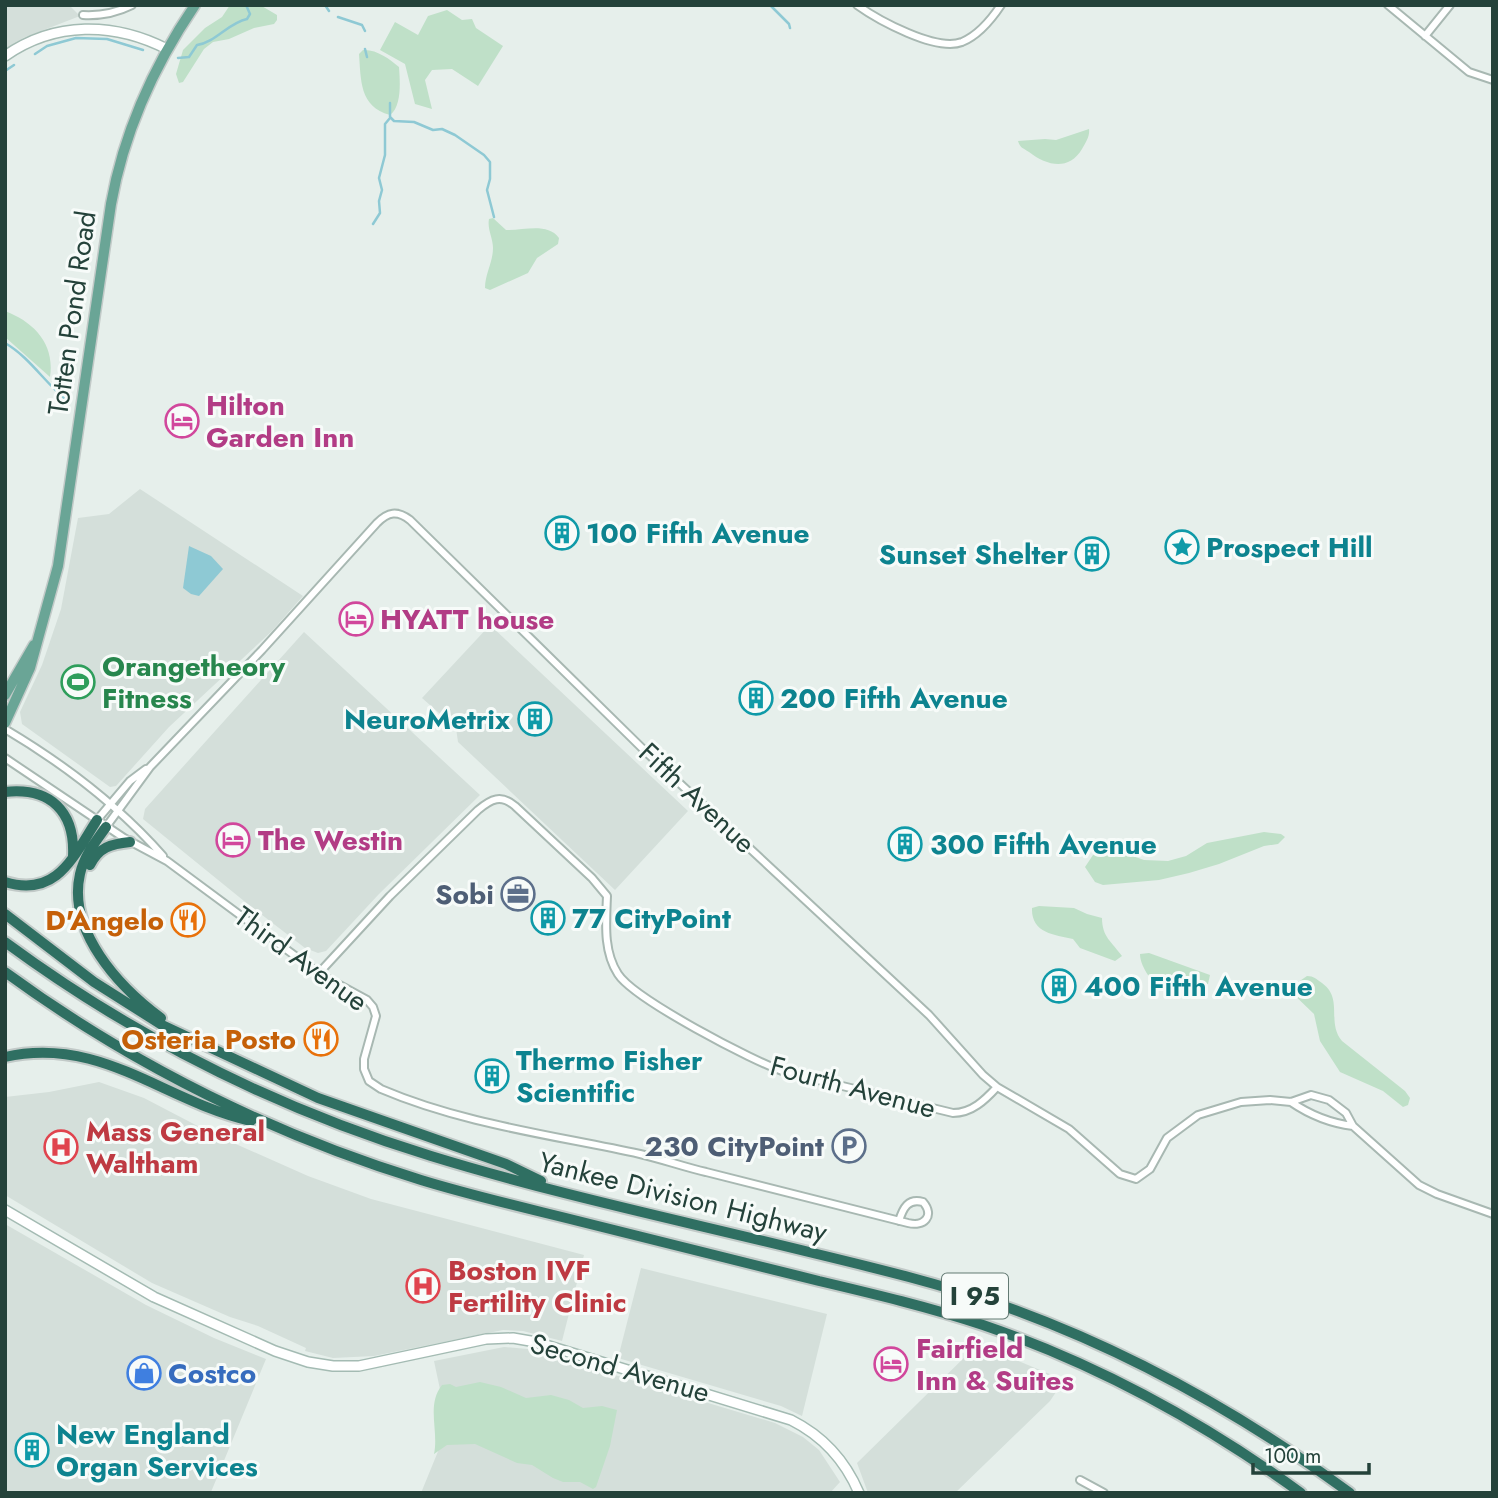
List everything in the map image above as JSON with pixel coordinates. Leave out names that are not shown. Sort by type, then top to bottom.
[{"type":"highway","points":[[5,792],[34,794],[61,809],[72,828],[73,856]]},
{"type":"highway","points":[[5,882],[26,887],[44,884],[60,873],[102,823]]},
{"type":"highway","points":[[102,823],[80,876],[79,902],[83,923],[99,953],[120,981],[145,1006],[186,1036]]},
{"type":"highway","points":[[83,923],[85,883],[92,860],[105,847],[130,842]]},
{"type":"highway","points":[[5,914],[105,990],[162,1025],[318,1098],[506,1164],[562,1191]]},
{"type":"highway","name":"Yankee Division Highway","points":[[5,942],[121,1020],[197,1061],[273,1098],[406,1148],[562,1191],[907,1276],[1029,1315],[1120,1353],[1203,1396],[1276,1440],[1350,1493]]},
{"type":"highway","name":"Yankee Division Highway","points":[[5,972],[131,1054],[207,1095],[277,1127],[369,1163],[453,1189],[985,1325],[1063,1355],[1164,1405],[1236,1448],[1301,1493]]},
{"type":"highway","points":[[5,1056],[47,1052],[89,1057],[119,1067],[227,1115],[277,1127]]},
{"type":"main road","name":"Totten Pond Road","points":[[5,723],[27,678],[58,566],[117,172],[139,105],[167,49],[195,5]]},
{"type":"main road","name":"Totten Pond Road","points":[[5,695],[36,641]]},
{"type":"street","points":[[83,15],[113,13],[132,5]]},
{"type":"street","points":[[857,5],[902,30],[950,45],[976,34],[992,19],[1001,5]]},
{"type":"street","points":[[1388,5],[1469,72],[1493,80]]},
{"type":"street","points":[[1425,36],[1450,5]]},
{"type":"street","points":[[5,56],[40,36],[61,30],[79,29],[129,33],[167,49]]},
{"type":"street","name":"Fifth Avenue","points":[[150,767],[199,713],[257,656],[377,523],[387,515],[395,513],[410,520],[646,752],[909,995],[968,1061],[997,1087],[1069,1129],[1120,1174],[1136,1179],[1150,1170],[1167,1138],[1198,1115],[1241,1102],[1291,1101]]},
{"type":"street","name":"Third Avenue","points":[[5,729],[89,785],[118,810],[167,861]]},
{"type":"street","name":"Third Avenue","points":[[5,758],[130,842],[167,861],[319,973],[365,998],[373,1007],[375,1021],[364,1059],[364,1069],[371,1083],[385,1091],[504,1127],[640,1154],[899,1221],[921,1224],[928,1218],[928,1207],[923,1202],[913,1201],[906,1205],[899,1221]]},
{"type":"street","points":[[102,823],[110,803],[133,778],[150,767]]},
{"type":"street","points":[[102,823],[118,810],[150,767]]},
{"type":"street","name":"Fourth Avenue","points":[[319,973],[390,896],[478,810],[491,800],[503,799],[515,806],[592,878],[607,896],[606,939],[618,974],[637,992],[718,1040],[764,1065],[785,1072],[953,1113],[961,1113],[976,1106],[997,1087]]},
{"type":"street","points":[[1291,1101],[1311,1095],[1329,1100],[1346,1113],[1353,1126],[1419,1185],[1493,1214]]},
{"type":"street","points":[[1291,1101],[1308,1114],[1336,1124],[1353,1126]]},
{"type":"street","name":"Second Avenue","points":[[5,1210],[155,1297],[294,1358],[333,1366],[359,1366],[480,1340],[508,1338],[536,1342],[791,1420],[808,1429],[831,1448],[846,1467],[859,1493]]},
{"type":"street","points":[[1080,1480],[1104,1493]]},
{"type":"shaded area","points":[[5,5],[69,5],[80,16],[23,38],[6,50]]},
{"type":"shaded area","points":[[140,489],[303,596],[272,631],[169,727],[116,786],[110,787],[22,724],[20,712],[42,665],[61,609],[78,518],[109,514]]},
{"type":"shaded area","points":[[490,625],[688,811],[615,890],[458,742],[456,728],[422,698]]},
{"type":"shaded area","points":[[304,632],[480,795],[379,894],[326,951],[318,953],[305,948],[143,819],[145,809]]},
{"type":"shaded area","points":[[99,1082],[144,1098],[211,1133],[308,1176],[371,1199],[584,1255],[562,1341],[523,1331],[503,1330],[374,1356],[333,1358],[305,1351],[306,1348],[258,1326],[230,1317],[152,1283],[5,1195],[5,1097]]},
{"type":"shaded area","points":[[5,1224],[146,1305],[214,1338],[266,1359],[211,1492],[5,1493]]},
{"type":"shaded area","points":[[641,1268],[827,1314],[802,1416],[781,1406],[618,1358]]},
{"type":"shaded area","points":[[978,1344],[1064,1380],[1050,1401],[955,1493],[868,1493],[857,1463]]},
{"type":"shaded area","points":[[504,1347],[528,1349],[775,1423],[803,1437],[819,1450],[840,1482],[830,1493],[421,1493],[448,1427],[434,1361]]},
{"type":"green space","points":[[230,5],[260,5],[277,15],[277,20],[274,24],[213,42],[204,49],[183,82],[179,83],[176,74],[183,50],[205,28],[222,17]]},
{"type":"green space","points":[[447,10],[462,20],[472,19],[476,28],[503,46],[478,86],[452,69],[432,70],[425,80],[432,109],[415,104],[405,64],[380,50],[395,22],[418,35],[428,16]]},
{"type":"green space","points":[[363,50],[378,53],[399,67],[397,106],[390,115],[372,106],[367,99],[360,73],[359,54]]},
{"type":"green space","points":[[1089,129],[1088,137],[1077,156],[1064,163],[1043,161],[1022,148],[1018,141],[1056,140]]},
{"type":"green space","points":[[493,218],[506,230],[548,230],[559,238],[558,244],[537,258],[528,273],[490,290],[485,288],[493,248],[489,219]]},
{"type":"green space","points":[[5,311],[25,321],[40,336],[49,354],[50,377],[5,337]]},
{"type":"green space","points":[[1264,832],[1285,837],[1278,844],[1264,846],[1219,864],[1159,880],[1103,885],[1095,882],[1085,867],[1097,849],[1104,846],[1144,860],[1168,861],[1186,856],[1207,843]]},
{"type":"green space","points":[[1032,908],[1074,908],[1102,918],[1106,935],[1122,956],[1115,961],[1080,948],[1073,939],[1040,928],[1035,923]]},
{"type":"green space","points":[[1149,953],[1210,975],[1208,984],[1175,991],[1161,988],[1154,983],[1141,962],[1140,954]]},
{"type":"green space","points":[[1307,976],[1315,978],[1329,989],[1334,1003],[1337,1034],[1342,1041],[1405,1091],[1410,1098],[1408,1105],[1403,1107],[1383,1091],[1340,1072],[1320,1041],[1314,1014],[1288,989]]},
{"type":"green space","points":[[480,1382],[501,1387],[526,1398],[551,1395],[569,1400],[583,1408],[602,1406],[617,1410],[610,1446],[596,1487],[593,1489],[580,1482],[563,1482],[532,1465],[517,1463],[475,1444],[447,1445],[434,1454],[435,1401],[442,1385],[450,1384],[456,1387]]},
{"type":"water","points":[[189,546],[211,556],[223,569],[199,596],[183,588]]},
{"type":"waterway","points":[[178,58],[189,57],[197,45],[247,19],[250,14],[246,5]]},
{"type":"waterway","points":[[325,5],[329,11]]},
{"type":"waterway","points":[[770,5],[790,28]]},
{"type":"waterway","points":[[338,17],[362,25],[365,31]]},
{"type":"waterway","points":[[35,54],[47,46],[76,38],[107,39],[143,50]]},
{"type":"waterway","points":[[365,49],[367,57]]},
{"type":"waterway","points":[[5,71],[14,65]]},
{"type":"waterway","points":[[390,103],[390,117],[394,121],[414,122],[433,130],[442,129],[484,155],[490,162],[487,190],[494,217]]},
{"type":"waterway","points":[[373,224],[380,213],[382,190],[379,178],[385,155],[385,124],[390,118]]},
{"type":"waterway","points":[[5,343],[23,356],[69,402]]},
{"type":"place","name":"Hilton Garden Inn","points":[[182,421]]},
{"type":"place","name":"100 Fifth Avenue","points":[[562,533]]},
{"type":"place","name":"Prospect Hill","points":[[1182,547]]},
{"type":"place","name":"Sunset Shelter","points":[[1092,554]]},
{"type":"place","name":"HYATT house","points":[[356,619]]},
{"type":"place","name":"Orangetheory Fitness","points":[[78,682]]},
{"type":"place","name":"200 Fifth Avenue","points":[[756,698]]},
{"type":"place","name":"NeuroMetrix","points":[[535,719]]},
{"type":"place","name":"The Westin","points":[[233,840]]},
{"type":"place","name":"300 Fifth Avenue","points":[[905,844]]},
{"type":"place","name":"Sobi","points":[[518,894]]},
{"type":"place","name":"77 CityPoint","points":[[548,918]]},
{"type":"place","name":"D'Angelo","points":[[188,920]]},
{"type":"place","name":"400 Fifth Avenue","points":[[1059,986]]},
{"type":"place","name":"Osteria Posto","points":[[321,1039]]},
{"type":"place","name":"Thermo Fisher Scientific","points":[[492,1076]]},
{"type":"place","name":"230 CityPoint","points":[[849,1146]]},
{"type":"place","name":"Mass General Waltham","points":[[61,1147]]},
{"type":"place","name":"Boston IVF Fertility Clinic","points":[[423,1286]]},
{"type":"place","name":"Fairfield Inn & Suites","points":[[891,1364]]},
{"type":"place","name":"Costco","points":[[144,1373]]},
{"type":"place","name":"New England Organ Services","points":[[32,1450]]}]
